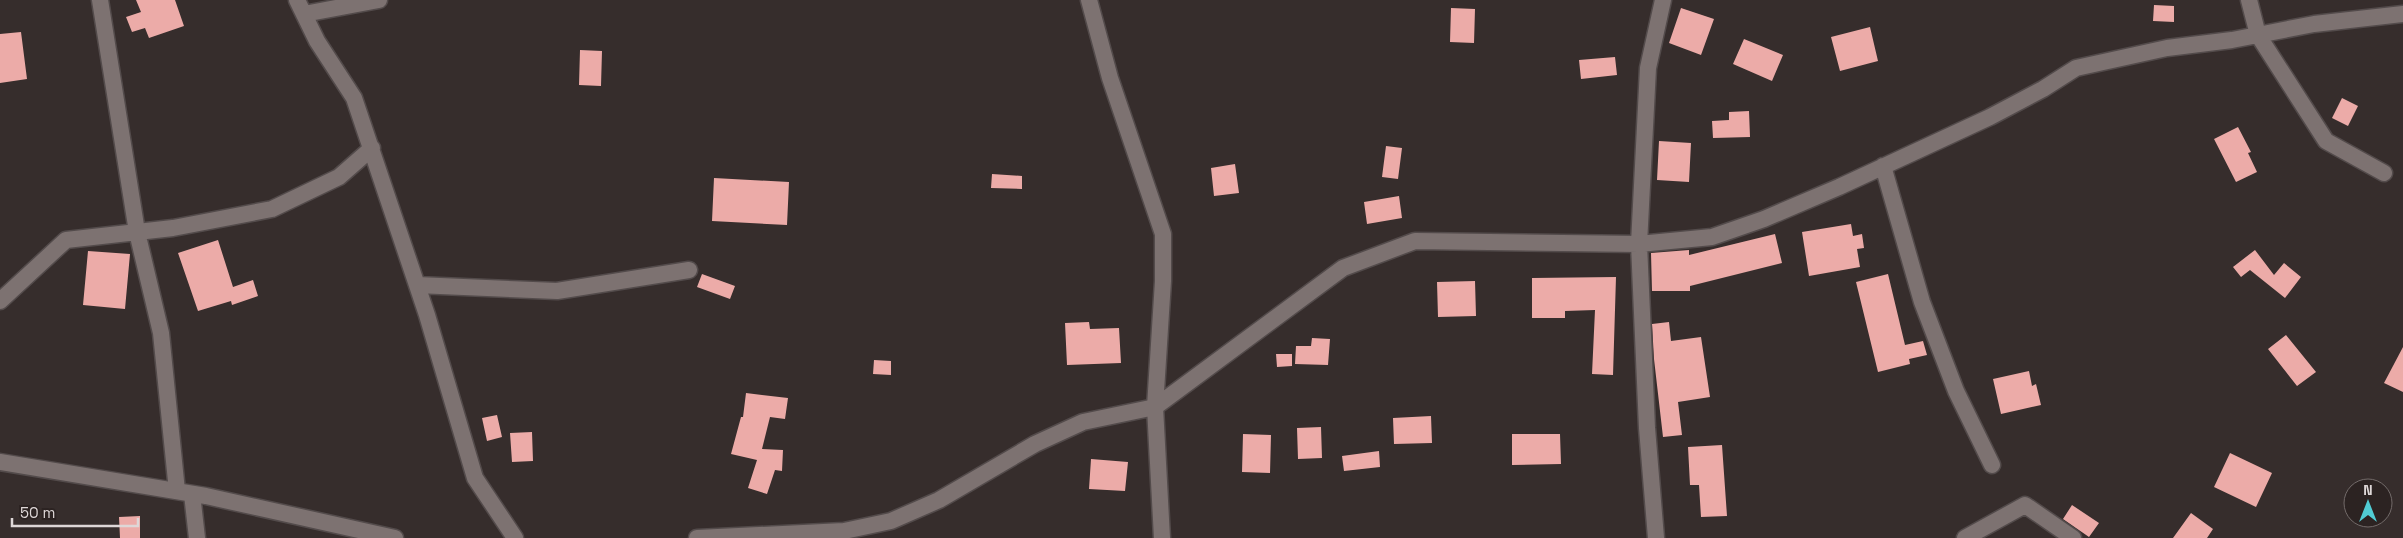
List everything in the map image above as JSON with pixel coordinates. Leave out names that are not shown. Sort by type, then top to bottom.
[{"type":"street","points":[[100,0],[137,232],[162,333],[184,492],[197,538]]},
{"type":"street","points":[[379,0],[300,7],[317,41],[354,98],[417,285],[475,478],[515,538]]},
{"type":"street","points":[[1089,0],[1110,78],[1163,234],[1163,281],[1155,408],[1162,538]]},
{"type":"street","points":[[1656,538],[1647,428],[1639,244],[1648,68],[1663,0]]},
{"type":"street","points":[[2249,0],[2258,35],[2326,141],[2384,173]]},
{"type":"street","points":[[697,538],[844,531],[892,521],[939,500],[1035,444],[1083,422],[1155,408],[1343,268],[1415,241],[1639,244],[1712,237],[1735,230],[1884,166],[2043,89],[2076,68],[2168,48],[2258,35],[2314,24],[2403,14]]},
{"type":"street","points":[[0,300],[66,240],[137,232],[272,209],[339,177],[372,148]]},
{"type":"street","points":[[1884,166],[1922,302],[1956,391],[1992,465]]},
{"type":"street","points":[[417,285],[557,291],[689,270]]},
{"type":"street","points":[[0,462],[184,492],[395,538]]},
{"type":"street","points":[[1965,538],[2025,505],[2073,538]]},
{"type":"building","points":[[136,0],[175,0],[184,26],[149,38],[145,28],[132,32],[126,17],[141,12]]},
{"type":"building","points":[[2154,5],[2174,6],[2174,22],[2153,21]]},
{"type":"building","points":[[1451,8],[1475,9],[1474,43],[1450,42]]},
{"type":"building","points":[[1681,8],[1714,19],[1701,55],[1669,43]]},
{"type":"building","points":[[1870,27],[1878,61],[1840,71],[1831,37]]},
{"type":"building","points":[[21,32],[27,79],[0,83],[0,34]]},
{"type":"building","points":[[1744,39],[1783,55],[1772,81],[1733,64]]},
{"type":"building","points":[[580,50],[602,51],[601,86],[579,85]]},
{"type":"building","points":[[1615,57],[1617,75],[1581,79],[1579,60]]},
{"type":"building","points":[[2342,98],[2358,106],[2348,126],[2332,118]]},
{"type":"building","points":[[1749,111],[1750,137],[1713,138],[1712,121],[1729,120],[1729,112]]},
{"type":"building","points":[[2238,127],[2251,152],[2248,153],[2257,172],[2236,182],[2214,139]]},
{"type":"building","points":[[1659,141],[1691,143],[1689,182],[1657,180]]},
{"type":"building","points":[[1386,146],[1402,148],[1398,179],[1382,177]]},
{"type":"building","points":[[1235,164],[1239,193],[1214,196],[1211,168]]},
{"type":"building","points":[[992,174],[1022,176],[1022,189],[991,188]]},
{"type":"building","points":[[714,178],[789,182],[787,225],[712,221]]},
{"type":"building","points":[[1399,196],[1402,218],[1367,224],[1364,202]]},
{"type":"building","points":[[1851,224],[1853,236],[1862,234],[1864,248],[1857,249],[1860,267],[1809,276],[1802,232]]},
{"type":"building","points":[[1775,234],[1782,263],[1690,286],[1690,291],[1652,291],[1651,253],[1689,250],[1689,255]]},
{"type":"building","points":[[218,240],[233,287],[253,280],[258,296],[232,305],[231,301],[198,311],[178,253]]},
{"type":"building","points":[[2255,250],[2274,275],[2284,263],[2301,277],[2285,298],[2250,270],[2241,277],[2233,267]]},
{"type":"building","points":[[88,251],[130,254],[125,309],[83,305]]},
{"type":"building","points":[[702,274],[735,286],[730,299],[697,287]]},
{"type":"building","points":[[1888,274],[1905,345],[1923,341],[1927,355],[1909,359],[1910,364],[1878,372],[1856,282]]},
{"type":"building","points":[[1616,277],[1613,375],[1592,374],[1595,310],[1565,311],[1565,318],[1532,318],[1532,278]]},
{"type":"building","points":[[1475,281],[1476,316],[1438,317],[1437,282]]},
{"type":"building","points":[[1089,322],[1090,329],[1119,328],[1121,363],[1067,365],[1065,323]]},
{"type":"building","points":[[1669,322],[1671,341],[1701,337],[1710,397],[1678,402],[1682,435],[1663,437],[1652,324]]},
{"type":"building","points":[[2286,335],[2316,372],[2297,386],[2268,349]]},
{"type":"building","points":[[1312,338],[1330,339],[1328,365],[1295,364],[1296,346],[1311,346]]},
{"type":"building","points":[[2403,347],[2403,392],[2384,383]]},
{"type":"building","points":[[1276,354],[1292,354],[1292,366],[1277,367]]},
{"type":"building","points":[[874,360],[891,361],[891,375],[873,374]]},
{"type":"building","points":[[2029,371],[2032,386],[2036,384],[2041,405],[2001,414],[1993,379]]},
{"type":"building","points":[[746,393],[788,398],[785,419],[770,417],[762,449],[783,450],[782,471],[775,470],[767,494],[748,488],[757,460],[731,454],[741,417],[743,417]]},
{"type":"building","points":[[497,415],[502,437],[487,441],[482,418]]},
{"type":"building","points":[[1431,416],[1432,443],[1394,444],[1393,418]]},
{"type":"building","points":[[1321,427],[1322,458],[1298,459],[1297,428]]},
{"type":"building","points":[[532,432],[533,461],[512,462],[510,433]]},
{"type":"building","points":[[1243,434],[1271,435],[1270,473],[1242,472]]},
{"type":"building","points":[[1512,434],[1560,434],[1561,464],[1512,465]]},
{"type":"building","points":[[1722,445],[1727,516],[1701,517],[1699,485],[1690,485],[1688,447]]},
{"type":"building","points":[[1379,451],[1380,467],[1344,471],[1342,456]]},
{"type":"building","points":[[2230,453],[2272,473],[2256,507],[2214,487]]},
{"type":"building","points":[[1091,459],[1128,462],[1125,491],[1089,489]]},
{"type":"building","points":[[2072,505],[2099,523],[2089,537],[2063,519]]},
{"type":"building","points":[[2191,513],[2213,529],[2207,538],[2173,538]]},
{"type":"building","points":[[140,516],[140,538],[120,538],[119,517]]}]
